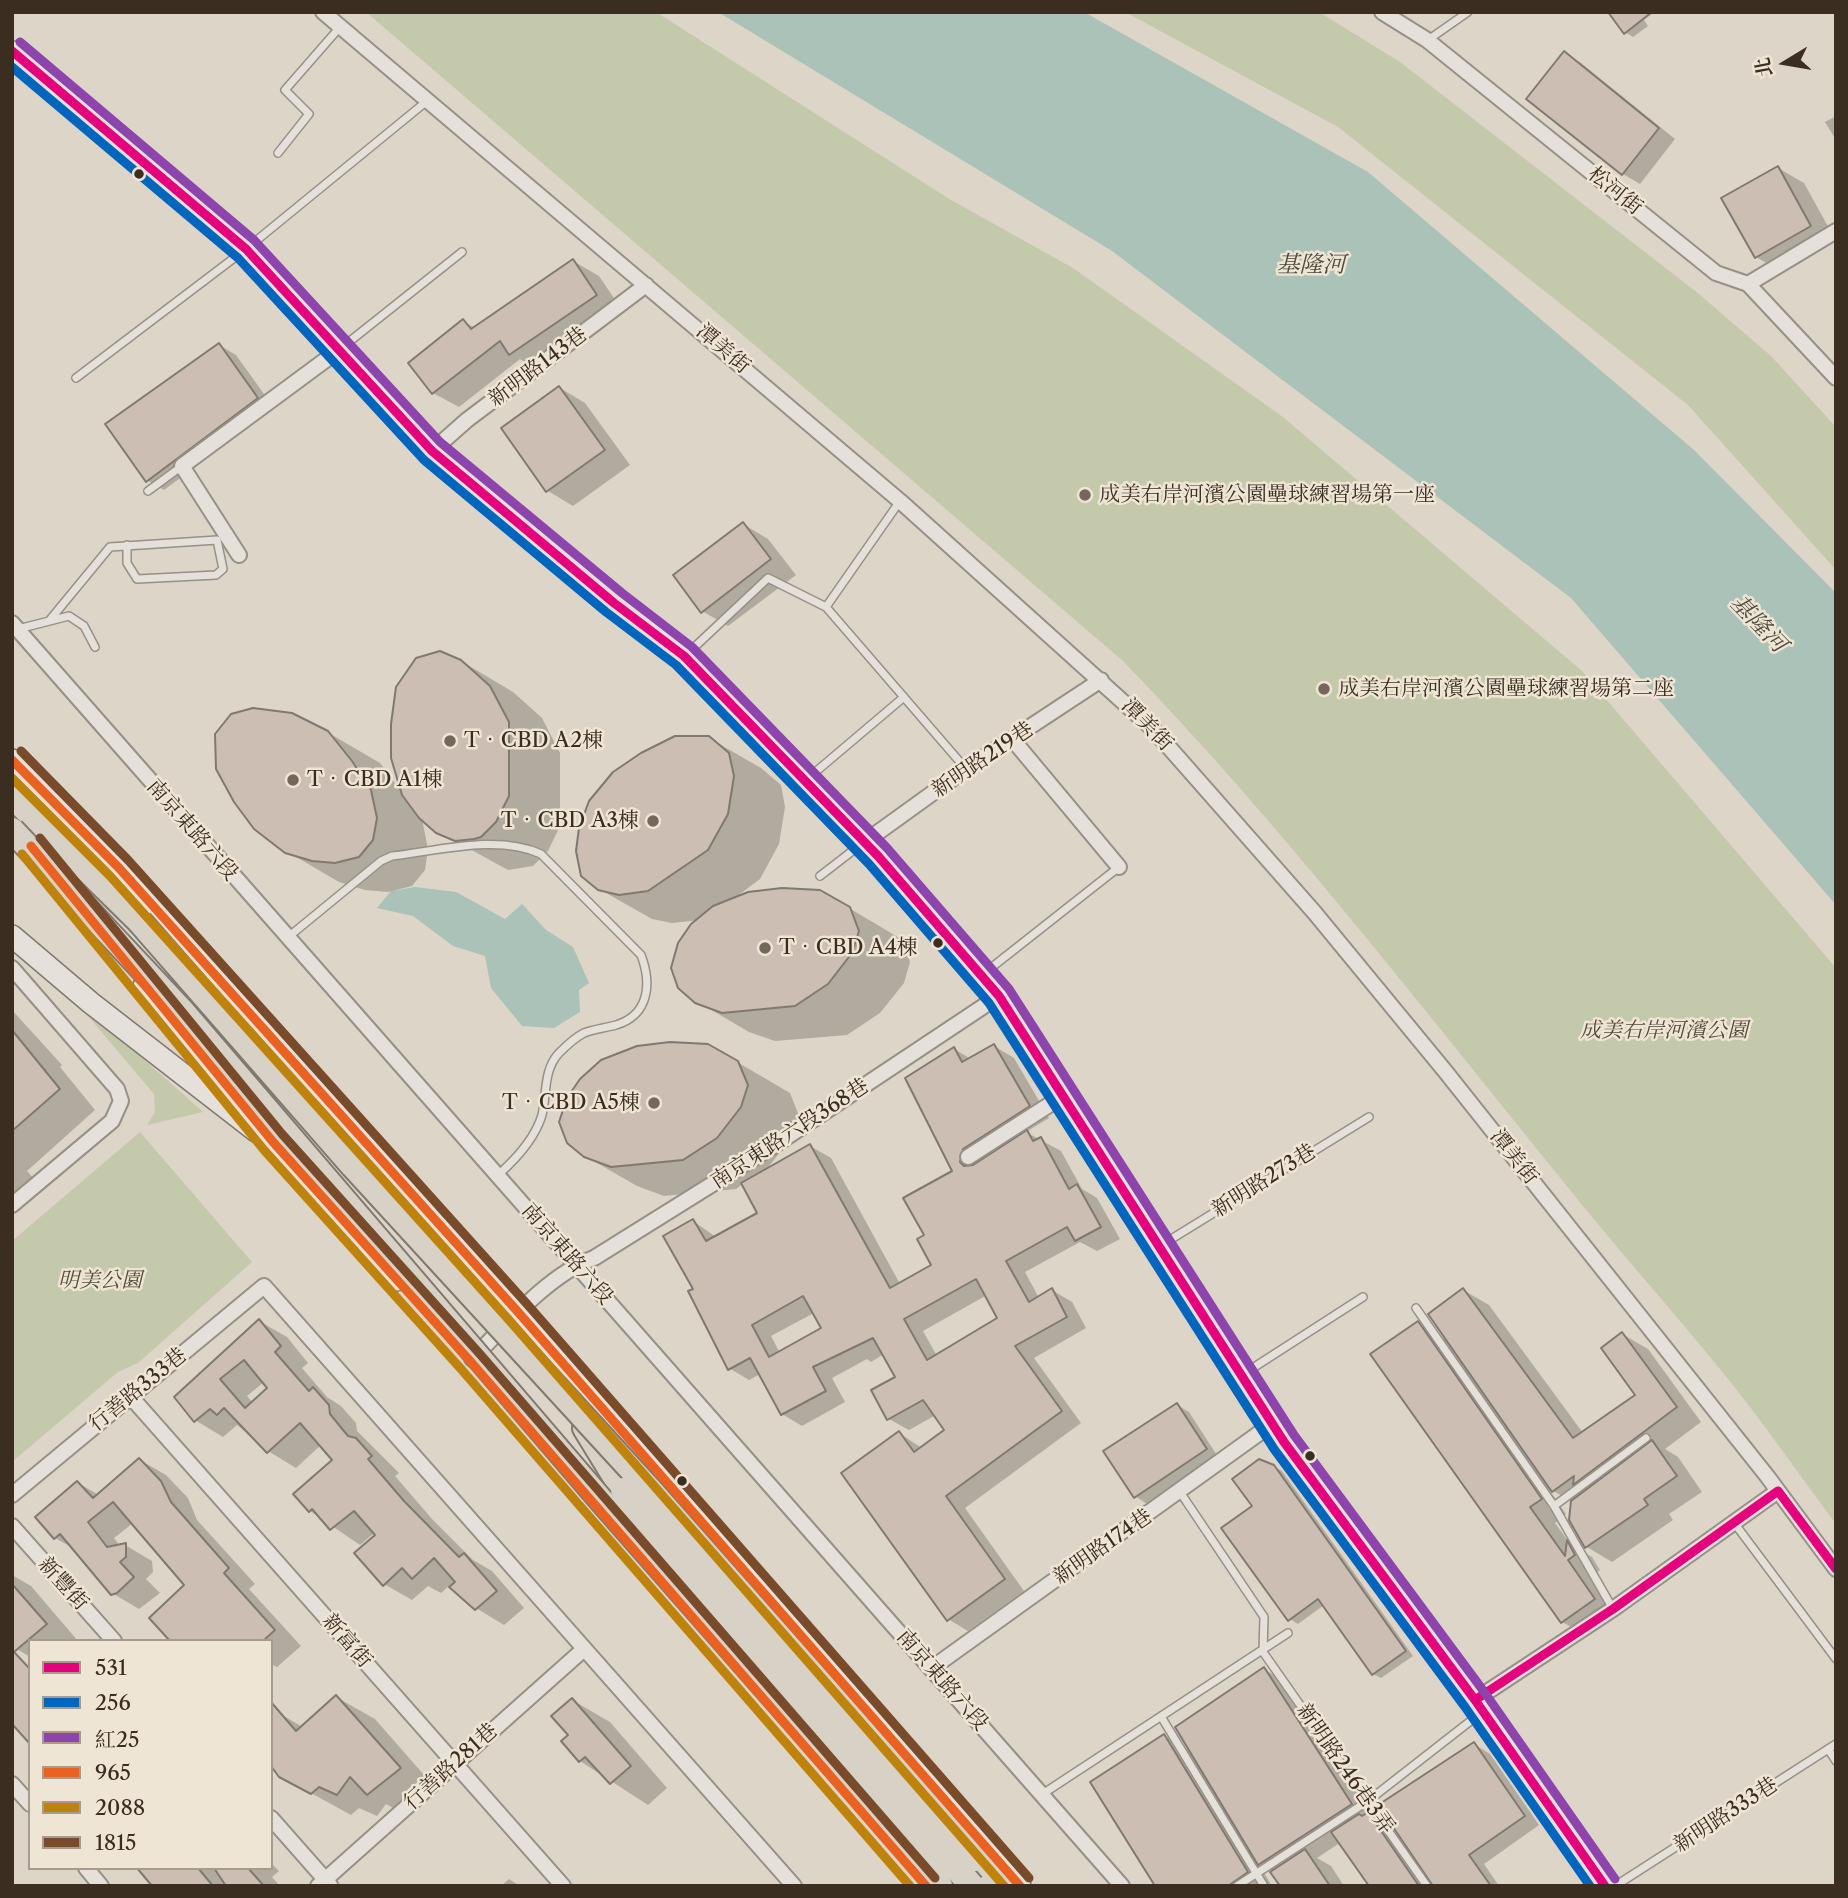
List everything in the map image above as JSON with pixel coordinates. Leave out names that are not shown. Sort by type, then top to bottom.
[{"type":"highway","points":[[12,796],[141,922],[353,1166],[568,1399],[1000,1886]]},
{"type":"highway","points":[[12,830],[183,1012],[546,1436],[940,1886]]},
{"type":"highway","points":[[568,1399],[623,1490],[972,1886]]},
{"type":"highway","points":[[546,1436],[623,1490]]},
{"type":"main road","points":[[12,760],[119,868],[518,1312],[834,1677],[1020,1886]]},
{"type":"main road","points":[[12,821],[105,939],[256,1117],[273,1142],[470,1361],[926,1886]]},
{"type":"main road","points":[[12,936],[91,1003],[273,1142]]},
{"type":"main road","points":[[783,1724],[834,1677]]},
{"type":"street","name":"潭美街","points":[[323,12],[900,501],[1152,728],[1314,912],[1445,1071],[1778,1491],[1836,1569]]},
{"type":"street","name":"松河街","points":[[1382,12],[1427,40],[1716,273],[1748,284],[1836,378]]},
{"type":"street","points":[[12,51],[246,248],[432,451],[543,545],[684,656],[866,841],[999,996],[1272,1424],[1479,1706],[1605,1886]]},
{"type":"street","points":[[1748,284],[1836,231]]},
{"type":"street","name":"新明路143巷","points":[[432,451],[467,420],[646,285]]},
{"type":"street","points":[[239,555],[182,466],[339,350]]},
{"type":"street","name":"南京東路六段","points":[[15,626],[1122,1886]]},
{"type":"street","name":"新明路219巷","points":[[866,841],[966,769],[1101,680]]},
{"type":"street","points":[[1013,740],[1119,867]]},
{"type":"street","points":[[12,968],[117,1089],[121,1101],[112,1121],[12,1206]]},
{"type":"street","name":"南京東路六段368巷","points":[[470,1361],[518,1312],[576,1264],[594,1258],[775,1145],[999,996]]},
{"type":"street","points":[[968,1157],[1063,1096]]},
{"type":"street","name":"行善路333巷","points":[[12,1495],[264,1286],[584,1649]]},
{"type":"street","name":"新富街","points":[[131,1397],[563,1886]]},
{"type":"street","name":"新明路174巷","points":[[932,1668],[1272,1424]]},
{"type":"street","points":[[1479,1706],[1778,1491]]},
{"type":"street","name":"新豐街","points":[[12,1526],[112,1639]]},
{"type":"street","points":[[584,1649],[794,1886]]},
{"type":"street","name":"行善路281巷","points":[[325,1884],[584,1649]]},
{"type":"street","points":[[12,1784],[28,1802]]},
{"type":"street","points":[[273,1820],[325,1884]]},
{"type":"street","points":[[88,1870],[101,1886]]},
{"type":"lane","points":[[1427,40],[1468,12]]},
{"type":"lane","points":[[278,153],[309,114],[285,90],[340,27]]},
{"type":"lane","points":[[76,378],[246,248],[427,100]]},
{"type":"lane","points":[[339,350],[462,252]]},
{"type":"lane","points":[[148,491],[182,466]]},
{"type":"lane","points":[[827,607],[900,501]]},
{"type":"lane","points":[[49,621],[110,547],[127,545],[217,540],[223,569],[216,575],[136,579],[127,563],[127,545]]},
{"type":"lane","points":[[684,656],[768,578],[827,607],[966,769]]},
{"type":"lane","points":[[15,626],[69,616],[84,626],[94,647]]},
{"type":"lane","points":[[806,780],[904,697]]},
{"type":"lane","points":[[820,876],[866,841]]},
{"type":"lane","points":[[287,938],[381,861],[392,856],[495,845],[527,848],[541,854],[641,955],[648,973],[647,995],[642,1006],[628,1020],[583,1034],[557,1055],[546,1082],[542,1113],[534,1134],[498,1175]]},
{"type":"lane","points":[[982,975],[1119,867]]},
{"type":"lane","name":"新明路273巷","points":[[1160,1246],[1369,1116]]},
{"type":"lane","points":[[1241,1375],[1363,1297]]},
{"type":"lane","points":[[1416,1308],[1554,1506],[1613,1609]]},
{"type":"lane","points":[[1554,1506],[1646,1438]]},
{"type":"lane","points":[[1180,1492],[1264,1617],[1264,1652]]},
{"type":"lane","points":[[1735,1524],[1836,1659]]},
{"type":"lane","points":[[1041,1795],[1264,1652],[1288,1633]]},
{"type":"lane","name":"新明路246巷3弄","points":[[1264,1652],[1427,1886]]},
{"type":"lane","points":[[1237,1886],[1368,1801],[1479,1706]]},
{"type":"lane","points":[[1161,1718],[1264,1886]]},
{"type":"lane","points":[[1832,1747],[1836,1761]]},
{"type":"lane","name":"新明路333巷","points":[[1615,1886],[1832,1747]]},
{"type":"green space","name":"成美右岸河濱公園","points":[[366,12],[656,12],[951,200],[1073,268],[1283,417],[1582,671],[1836,968],[1836,1524],[1728,1379],[1582,1205],[1294,850],[1123,661]]},
{"type":"green space","points":[[1125,12],[1319,12],[1400,62],[1699,294],[1771,356],[1836,427],[1836,570],[1688,405],[1338,127]]},
{"type":"green space","points":[[87,1015],[131,1048],[203,1112],[147,1125],[155,1112],[154,1094]]},
{"type":"green space","name":"明美公園","points":[[140,1132],[252,1262],[138,1363],[118,1372],[12,1462],[12,1241]]},
{"type":"water","name":"基隆河","points":[[718,12],[1084,12],[1368,172],[1694,450],[1836,593],[1836,905],[1571,598],[1112,251]]},
{"type":"water","points":[[415,887],[456,892],[505,919],[522,904],[546,930],[573,947],[589,983],[579,990],[580,1012],[554,1028],[522,1026],[491,988],[485,956],[453,946],[413,916],[377,908],[391,891]]},
{"type":"building","points":[[1608,12],[1652,12],[1624,34]]},
{"type":"building","points":[[1564,51],[1659,128],[1622,175],[1526,99]]},
{"type":"building","points":[[1778,166],[1811,226],[1755,258],[1721,198]]},
{"type":"building","points":[[573,259],[597,295],[509,355],[500,341],[432,394],[408,363],[463,319],[471,329]]},
{"type":"building","points":[[219,343],[258,398],[146,482],[105,424]]},
{"type":"building","points":[[559,386],[605,450],[546,492],[501,428]]},
{"type":"building","points":[[743,522],[771,559],[701,613],[673,575]]},
{"type":"building","name":"T．CBD A2棟","points":[[440,651],[461,660],[490,686],[509,722],[509,796],[496,822],[481,837],[474,839],[455,841],[436,833],[419,818],[402,795],[391,758],[391,724],[396,687],[416,658]]},
{"type":"building","name":"T．CBD A1棟","points":[[253,708],[292,713],[328,731],[352,761],[371,790],[377,818],[373,840],[359,857],[335,863],[312,861],[285,853],[254,829],[234,802],[216,769],[215,734],[231,714]]},
{"type":"building","name":"T．CBD A3棟","points":[[675,736],[709,736],[729,753],[734,776],[728,814],[708,850],[648,891],[619,895],[598,890],[581,876],[576,851],[579,828],[589,801],[613,772],[641,753]]},
{"type":"building","name":"T．CBD A4棟","points":[[782,888],[820,890],[850,907],[859,931],[852,953],[828,984],[795,1006],[722,1013],[695,1003],[678,988],[671,968],[678,943],[691,924],[713,906],[748,892]]},
{"type":"building","points":[[12,1030],[60,1089],[12,1131]]},
{"type":"building","name":"T．CBD A5棟","points":[[670,1042],[708,1044],[738,1061],[748,1085],[741,1107],[717,1138],[683,1160],[611,1167],[584,1157],[567,1143],[559,1122],[567,1098],[580,1079],[601,1060],[637,1046]]},
{"type":"building","points":[[994,1044],[1030,1106],[963,1149],[960,1162],[964,1166],[973,1165],[1027,1130],[1033,1141],[1041,1137],[1069,1189],[1077,1184],[1101,1227],[1075,1241],[1067,1227],[1006,1261],[1029,1302],[1052,1288],[1067,1317],[1015,1346],[1062,1411],[946,1496],[1005,1579],[947,1621],[841,1473],[899,1431],[914,1452],[944,1430],[923,1400],[887,1420],[871,1390],[895,1377],[873,1338],[813,1367],[826,1391],[781,1415],[750,1358],[728,1370],[688,1291],[693,1289],[663,1236],[693,1219],[706,1241],[757,1213],[741,1183],[810,1144],[890,1288],[931,1265],[917,1239],[924,1235],[903,1198],[952,1171],[905,1078],[954,1047],[962,1062]],"holes":[[[976,1279],[997,1318],[927,1360],[904,1319]],[[803,1296],[821,1328],[769,1357],[752,1325]]]},
{"type":"building","points":[[1463,1288],[1573,1438],[1635,1395],[1601,1348],[1622,1332],[1677,1407],[1573,1485],[1574,1476],[1552,1492],[1428,1314]]},
{"type":"building","points":[[259,1319],[281,1346],[275,1352],[309,1391],[313,1387],[329,1405],[330,1414],[348,1436],[356,1438],[372,1456],[368,1459],[404,1501],[459,1557],[464,1553],[497,1591],[475,1610],[449,1587],[455,1582],[434,1558],[412,1579],[402,1568],[383,1586],[354,1553],[375,1535],[354,1511],[330,1530],[312,1509],[309,1512],[293,1494],[332,1460],[300,1423],[267,1453],[224,1408],[217,1415],[210,1409],[194,1422],[174,1397]],"holes":[[[244,1360],[267,1388],[245,1408],[220,1379]]]},
{"type":"building","points":[[1418,1321],[1542,1499],[1530,1507],[1565,1556],[1567,1540],[1575,1555],[1568,1560],[1595,1599],[1561,1623],[1370,1354]]},
{"type":"building","points":[[1177,1403],[1207,1449],[1134,1498],[1103,1451]]},
{"type":"building","points":[[1652,1440],[1677,1476],[1644,1499],[1648,1505],[1585,1548],[1569,1520],[1571,1501]]},
{"type":"building","points":[[139,1458],[161,1481],[171,1502],[229,1568],[224,1573],[275,1630],[265,1639],[168,1639],[149,1618],[184,1585],[113,1502],[88,1522],[107,1547],[126,1543],[126,1557],[120,1562],[134,1577],[117,1593],[111,1595],[60,1534],[54,1539],[35,1517],[77,1481],[93,1498]]},
{"type":"building","points":[[1259,1459],[1274,1465],[1406,1651],[1372,1675],[1318,1599],[1288,1621],[1221,1528],[1252,1506],[1232,1479]]},
{"type":"building","points":[[12,1584],[47,1624],[14,1652],[28,1667],[28,1742],[12,1724]]},
{"type":"building","points":[[1264,1667],[1352,1804],[1258,1865],[1175,1727]]},
{"type":"building","points":[[336,1695],[401,1768],[367,1795],[350,1777],[337,1795],[319,1787],[311,1794],[279,1777],[273,1769],[273,1704],[296,1731]]},
{"type":"building","points":[[572,1698],[631,1766],[610,1784],[585,1757],[579,1762],[561,1741],[568,1735],[551,1716]]},
{"type":"building","points":[[1164,1734],[1248,1872],[1228,1886],[1155,1886],[1090,1782]]},
{"type":"building","points":[[1474,1742],[1525,1816],[1469,1855],[1491,1886],[1433,1886],[1378,1805]]},
{"type":"building","points":[[1368,1812],[1419,1886],[1369,1886],[1331,1832],[1359,1814],[1362,1816]]},
{"type":"building","points":[[1305,1849],[1330,1886],[1280,1886],[1270,1872]]},
{"type":"building","points":[[139,1870],[200,1870],[213,1886],[152,1886]]},
{"type":"building","points":[[215,1870],[250,1870],[264,1886],[226,1886]]},
{"type":"transit line","name":"紅25","points":[[20,42],[254,240],[440,442],[622,593],[692,647],[887,848],[1009,989],[1294,1435],[1485,1693],[1615,1879]]},
{"type":"transit line","name":"531","points":[[12,51],[246,249],[432,451],[614,603],[684,656],[878,856],[999,996],[1284,1442],[1475,1700],[1605,1886]]},
{"type":"transit line","name":"256","points":[[12,67],[238,258],[424,460],[606,612],[676,665],[869,864],[989,1003],[1274,1449],[1465,1707],[1590,1886]]},
{"type":"transit line","name":"1815","points":[[21,751],[128,860],[527,1304],[1029,1878]]},
{"type":"transit line","name":"965","points":[[12,760],[119,868],[518,1312],[1020,1886]]},
{"type":"transit line","name":"2088","points":[[12,778],[110,876],[509,1320],[1004,1886]]},
{"type":"transit line","name":"1815","points":[[40,838],[282,1134],[479,1353],[935,1878]]},
{"type":"transit line","name":"965","points":[[31,846],[273,1142],[470,1361],[926,1886]]},
{"type":"transit line","name":"2088","points":[[22,854],[264,1150],[461,1369],[910,1886]]},
{"type":"transit line","name":"531","points":[[1475,1700],[1613,1609],[1778,1491],[1836,1569]]},
{"type":"place","name":"成美右岸河濱公園壘球練習場第一座","points":[[1085,495]]},
{"type":"place","name":"成美右岸河濱公園壘球練習場第二座","points":[[1324,689]]},
{"type":"place","name":"T．CBD A2棟","points":[[450,741]]},
{"type":"place","name":"T．CBD A1棟","points":[[293,780]]},
{"type":"place","name":"T．CBD A3棟","points":[[653,821]]},
{"type":"place","name":"T．CBD A4棟","points":[[765,948]]},
{"type":"place","name":"T．CBD A5棟","points":[[654,1103]]}]
